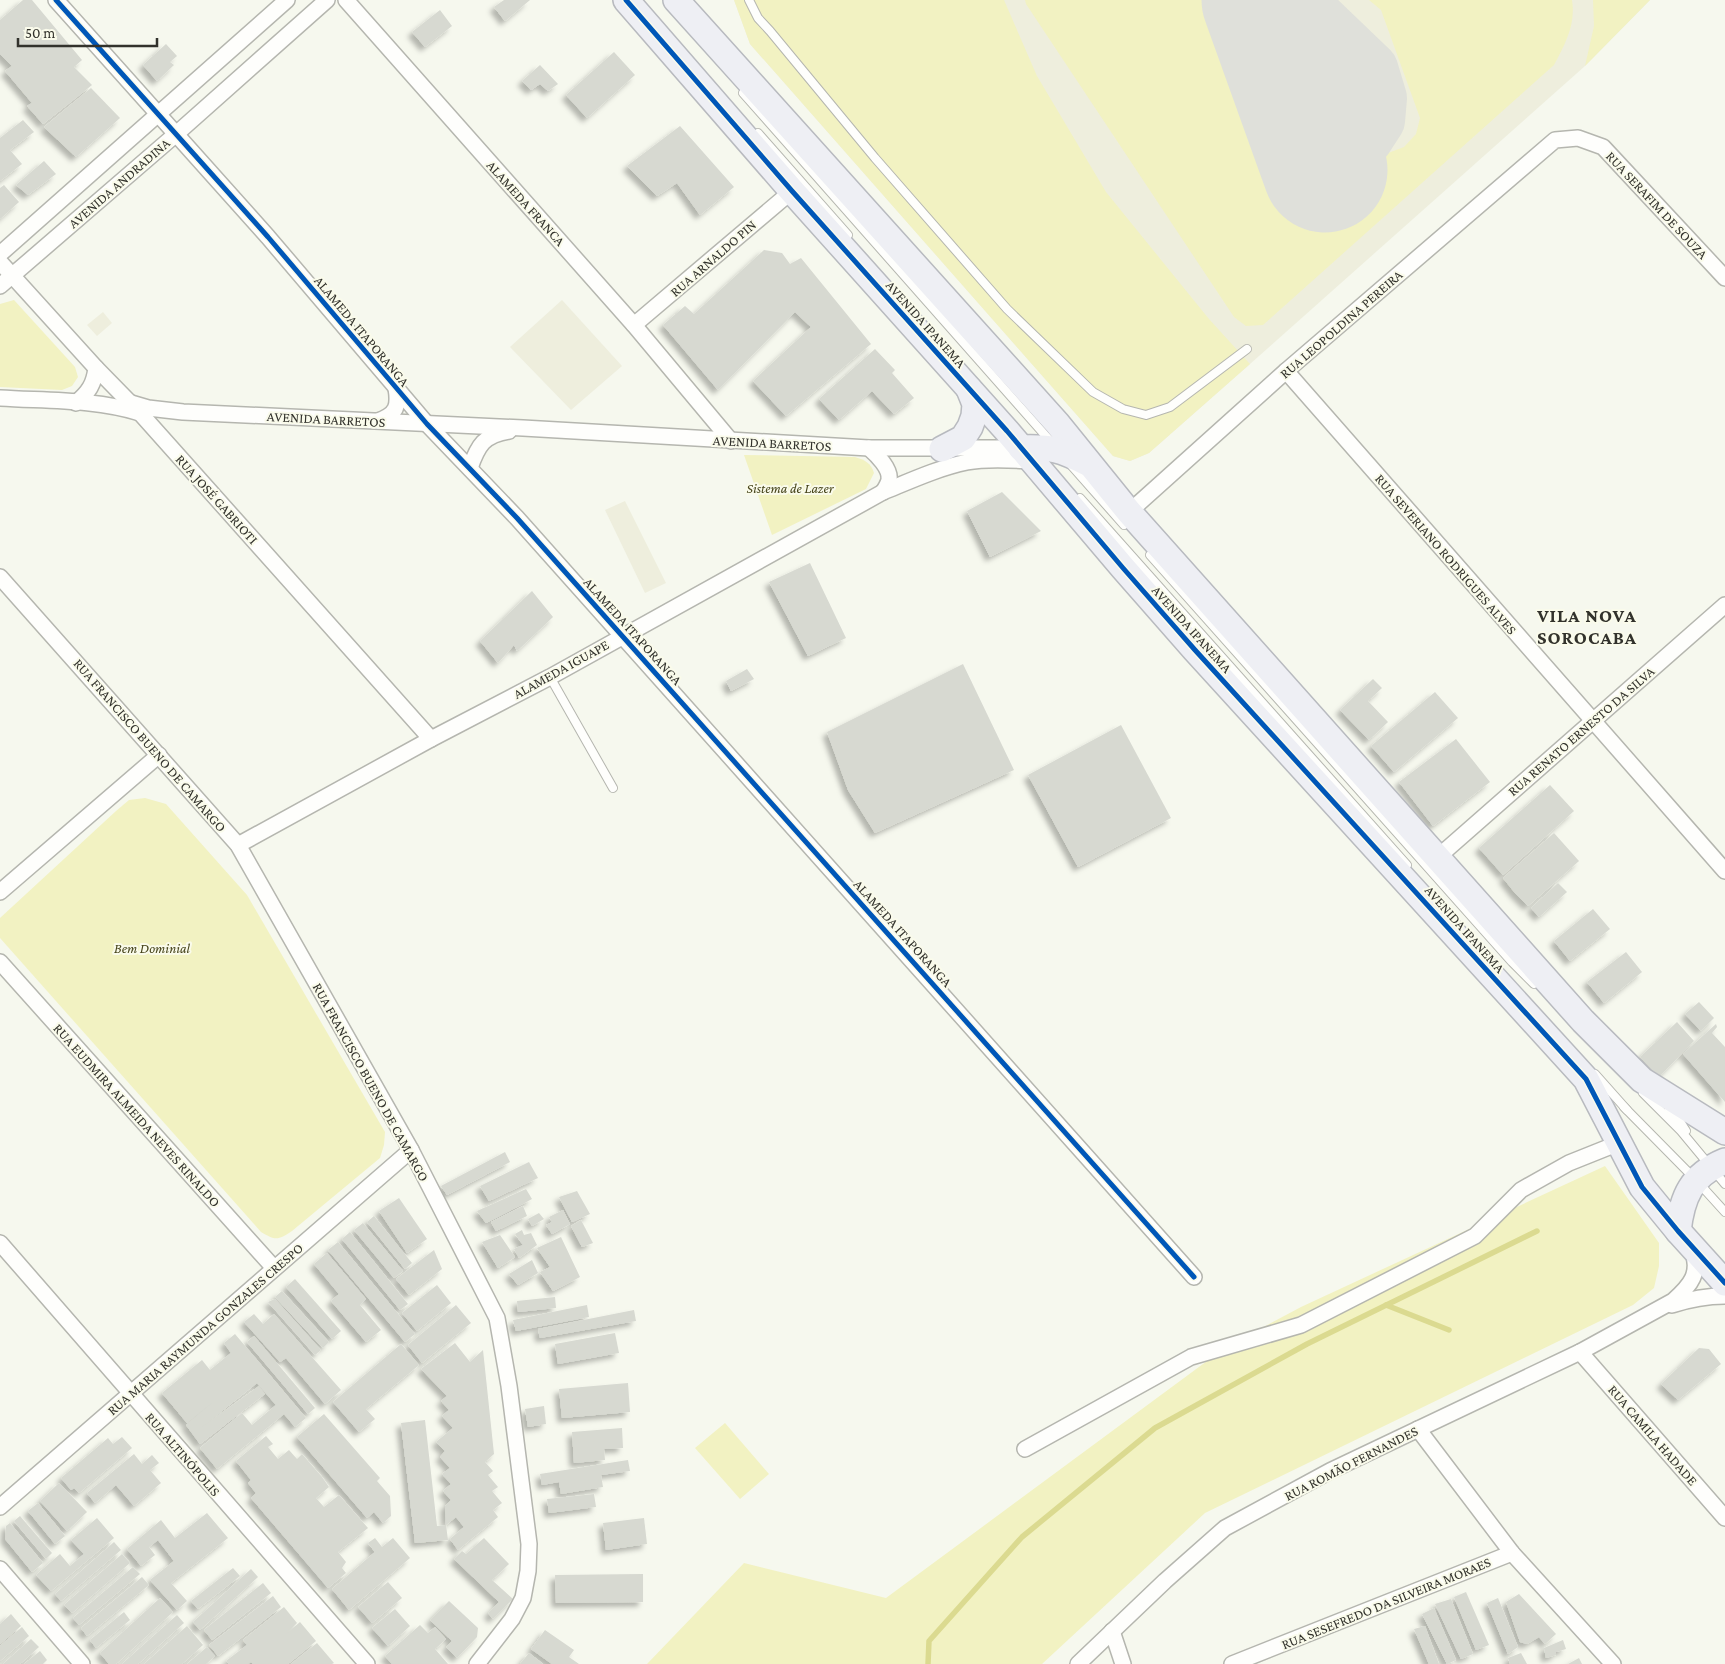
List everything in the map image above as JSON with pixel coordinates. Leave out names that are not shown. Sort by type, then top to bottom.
[{"type":"main road","name":"AVENIDA IPANEMA","points":[[626,0],[792,191],[969,389],[1037,450],[1116,561],[1587,1072],[1619,1143],[1642,1187],[1684,1238],[1725,1283]]},
{"type":"main road","name":"AVENIDA IPANEMA","points":[[676,0],[1057,423],[1091,465],[1128,521],[1438,857],[1583,1021],[1642,1080],[1725,1132]]},
{"type":"main road","points":[[942,449],[963,438],[970,428],[975,404],[969,389]]},
{"type":"main road","points":[[1037,450],[1065,452],[1091,465]]},
{"type":"main road","points":[[1684,1238],[1681,1209],[1690,1187],[1711,1169]]},
{"type":"street","name":"ALAMEDA ITAPORANGA","points":[[56,0],[268,237],[427,424],[517,518],[1194,1277]]},
{"type":"street","name":"AVENIDA ANDRADINA","points":[[0,254],[287,0]]},
{"type":"street","name":"AVENIDA ANDRADINA","points":[[0,286],[175,135],[327,0]]},
{"type":"street","name":"ALAMEDA FRANCA","points":[[346,0],[634,325],[731,441]]},
{"type":"street","name":"RUA SERAFIM DE SOUZA","points":[[1555,140],[1578,138],[1603,147],[1725,278]]},
{"type":"street","name":"RUA LEOPOLDINA PEREIRA","points":[[1128,521],[1286,371],[1555,140]]},
{"type":"street","name":"RUA ARNALDO PIN","points":[[634,325],[792,191]]},
{"type":"street","name":"RUA JOSÉ GABRIOTI","points":[[0,262],[96,368],[136,408],[431,739]]},
{"type":"street","points":[[76,402],[87,394],[92,385],[96,368]]},
{"type":"street","name":"RUA SEVERIANO RODRIGUES ALVES","points":[[1286,371],[1725,871]]},
{"type":"street","points":[[378,421],[388,417],[395,410],[398,402],[396,388]]},
{"type":"street","name":"AVENIDA BARRETOS","points":[[0,398],[76,402],[183,412],[522,428],[870,448],[1037,450]]},
{"type":"street","points":[[690,438],[701,427],[704,420],[703,407]]},
{"type":"street","name":"AVENIDA BARRETOS","points":[[470,468],[483,441],[498,433],[522,428]]},
{"type":"street","points":[[870,448],[887,472],[889,480],[883,492]]},
{"type":"street","name":"ALAMEDA IGUAPE","points":[[238,846],[431,739],[550,677],[883,492],[936,471],[968,462],[1037,450]]},
{"type":"street","name":"RUA FRANCISCO BUENO DE CAMARGO","points":[[0,576],[238,846],[411,1150],[497,1318],[511,1406],[529,1544],[528,1571],[523,1598],[512,1620],[477,1664]]},
{"type":"street","name":"RUA RENATO ERNESTO DA SILVA","points":[[1438,857],[1725,605]]},
{"type":"street","points":[[0,892],[159,755]]},
{"type":"street","name":"RUA EUDMIRA ALMEIDA NEVES RINALDO","points":[[0,962],[274,1268]]},
{"type":"street","points":[[1024,1449],[1190,1357],[1301,1325],[1475,1236],[1521,1190],[1569,1163],[1619,1143]]},
{"type":"street","name":"RUA MARIA RAYMUNDA GONZALES CRESPO","points":[[0,1507],[411,1150]]},
{"type":"street","name":"RUA ROMÃO FERNANDES","points":[[1078,1664],[1112,1630],[1225,1528],[1330,1472],[1580,1352],[1657,1311],[1679,1295],[1693,1279],[1695,1259],[1684,1238]]},
{"type":"street","name":"RUA ALTINÓPOLIS","points":[[0,1243],[367,1664]]},
{"type":"street","name":"RUA ROMÃO FERNANDES","points":[[1657,1311],[1696,1298],[1725,1296]]},
{"type":"street","name":"RUA CAMILA HADADE","points":[[1580,1352],[1725,1518]]},
{"type":"street","points":[[1418,1429],[1512,1552],[1613,1664]]},
{"type":"street","name":"RUA SESEFREDO DA SILVEIRA MORAES","points":[[1232,1664],[1512,1552]]},
{"type":"street","points":[[0,1569],[82,1664]]},
{"type":"street","points":[[1112,1630],[1123,1664]]},
{"type":"lane","points":[[749,0],[758,18],[875,158],[1007,309],[1093,392],[1123,410],[1146,415],[1170,407],[1247,349]]},
{"type":"lane","points":[[740,90],[1037,450],[1128,521]]},
{"type":"lane","points":[[751,125],[856,243]]},
{"type":"lane","points":[[1077,495],[1415,873]]},
{"type":"lane","points":[[1148,552],[1505,954],[1540,990]]},
{"type":"lane","points":[[550,677],[613,788]]},
{"type":"lane","points":[[1597,1047],[1682,1131],[1711,1169]]},
{"type":"lane","points":[[1587,1072],[1627,1110],[1711,1169]]},
{"type":"lane","points":[[1587,1072],[1627,1110]]},
{"type":"lane","points":[[1642,1080],[1679,1120],[1711,1169],[1725,1212]]},
{"type":"shaded area","points":[[734,0],[1650,0],[1585,66],[1250,364],[1149,453],[1130,461],[1113,456],[750,44]]},
{"type":"shaded area","points":[[562,300],[622,366],[571,410],[510,347]]},
{"type":"shaded area","points":[[103,312],[112,323],[97,336],[87,325]]},
{"type":"shaded area","points":[[625,501],[666,583],[645,593],[605,510]]},
{"type":"green space","points":[[734,0],[1004,0],[1037,76],[1106,192],[1209,319],[1250,364],[1149,453],[1130,461],[1113,456],[750,44]]},
{"type":"green space","points":[[1025,0],[1231,0],[1298,187],[1404,147],[1416,134],[1420,118],[1381,10],[1369,0],[1572,0],[1573,9],[1569,34],[1554,65],[1263,325],[1246,326],[1234,317]]},
{"type":"green space","points":[[1593,0],[1650,0],[1585,66],[1594,26]]},
{"type":"green space","points":[[14,300],[75,367],[78,377],[72,386],[62,390],[0,387],[0,304]]},
{"type":"green space","name":"Sistema de Lazer","points":[[744,455],[855,457],[867,462],[874,473],[866,489],[772,535]]},
{"type":"green space","name":"Bem Dominial","points":[[145,798],[166,804],[247,895],[385,1132],[380,1158],[292,1231],[280,1238],[270,1237],[261,1232],[0,938],[0,918],[129,800]]},
{"type":"green space","points":[[1605,1166],[1659,1243],[1659,1266],[1654,1288],[1633,1305],[1205,1513],[1042,1664],[647,1664],[744,1563],[886,1598],[1226,1347],[1301,1307]]},
{"type":"green space","points":[[725,1423],[769,1474],[740,1499],[695,1448]]},
{"type":"building","points":[[23,0],[32,0],[82,60],[74,67],[92,85],[43,124],[27,106],[32,103],[5,71],[12,66],[0,54],[0,20]]},
{"type":"building","points":[[504,0],[530,0],[505,21],[494,7]]},
{"type":"building","points":[[440,10],[452,26],[425,47],[412,32]]},
{"type":"building","points":[[166,44],[177,56],[170,62],[174,65],[157,81],[143,65]]},
{"type":"building","points":[[614,52],[635,75],[587,118],[566,95]]},
{"type":"building","points":[[540,65],[558,84],[548,91],[540,84],[531,90],[522,81]]},
{"type":"building","points":[[91,88],[120,118],[76,157],[44,127]]},
{"type":"building","points":[[23,120],[34,132],[10,150],[22,164],[0,181],[0,138]]},
{"type":"building","points":[[680,126],[734,187],[700,215],[677,183],[657,196],[627,166]]},
{"type":"building","points":[[44,161],[56,174],[28,195],[16,185]]},
{"type":"building","points":[[4,185],[19,202],[0,219],[0,188]]},
{"type":"building","points":[[764,250],[782,253],[790,264],[801,258],[871,344],[786,416],[753,381],[811,327],[795,312],[718,390],[663,325],[685,306],[694,314]]},
{"type":"building","points":[[875,349],[895,370],[892,373],[914,398],[894,414],[872,391],[839,420],[819,399]]},
{"type":"building","points":[[1002,492],[1041,531],[990,557],[967,511]]},
{"type":"building","points":[[810,563],[846,638],[808,656],[769,582]]},
{"type":"building","points":[[532,591],[553,617],[517,651],[514,645],[498,663],[480,641]]},
{"type":"building","points":[[963,664],[1014,770],[875,833],[848,790],[827,732]]},
{"type":"building","points":[[747,669],[754,679],[731,691],[726,681]]},
{"type":"building","points":[[1373,679],[1382,688],[1368,701],[1388,722],[1369,740],[1340,710]]},
{"type":"building","points":[[1435,692],[1458,718],[1394,772],[1371,746]]},
{"type":"building","points":[[1121,725],[1171,818],[1078,867],[1028,775]]},
{"type":"building","points":[[1456,739],[1490,782],[1433,826],[1399,782]]},
{"type":"building","points":[[1550,785],[1574,811],[1503,875],[1479,848]]},
{"type":"building","points":[[1554,833],[1579,861],[1528,906],[1503,878]]},
{"type":"building","points":[[1558,883],[1567,892],[1539,917],[1531,908]]},
{"type":"building","points":[[1593,909],[1610,929],[1570,961],[1554,941]]},
{"type":"building","points":[[1626,952],[1642,972],[1604,1003],[1587,982]]},
{"type":"building","points":[[1699,1002],[1714,1018],[1701,1031],[1685,1014]]},
{"type":"building","points":[[1677,1022],[1694,1041],[1659,1077],[1640,1057]]},
{"type":"building","points":[[1716,1024],[1717,1027],[1712,1033],[1725,1047],[1725,1102],[1683,1054]]},
{"type":"building","points":[[505,1152],[510,1162],[447,1195],[441,1186]]},
{"type":"building","points":[[529,1162],[538,1178],[489,1201],[480,1186]]},
{"type":"building","points":[[526,1189],[532,1199],[486,1223],[477,1211]]},
{"type":"building","points":[[577,1191],[590,1214],[572,1222],[559,1197]]},
{"type":"building","points":[[399,1198],[427,1239],[407,1253],[379,1211]]},
{"type":"building","points":[[523,1206],[527,1216],[496,1231],[491,1222]]},
{"type":"building","points":[[563,1210],[570,1224],[552,1234],[546,1225],[552,1222],[549,1217]]},
{"type":"building","points":[[539,1213],[544,1219],[532,1226],[528,1219]]},
{"type":"building","points":[[374,1216],[412,1263],[405,1269],[367,1222]]},
{"type":"building","points":[[581,1220],[593,1243],[582,1247],[571,1226]]},
{"type":"building","points":[[363,1223],[403,1271],[394,1278],[354,1230]]},
{"type":"building","points":[[522,1230],[524,1235],[531,1233],[537,1245],[519,1258],[514,1249],[523,1245],[515,1234]]},
{"type":"building","points":[[350,1232],[408,1304],[400,1310],[342,1239]]},
{"type":"building","points":[[500,1235],[515,1257],[498,1268],[482,1242]]},
{"type":"building","points":[[561,1237],[580,1277],[553,1291],[540,1272],[550,1267],[537,1248]]},
{"type":"building","points":[[338,1242],[415,1334],[405,1342],[328,1250]]},
{"type":"building","points":[[434,1250],[442,1269],[409,1295],[396,1279]]},
{"type":"building","points":[[327,1253],[366,1299],[360,1305],[381,1330],[366,1342],[331,1301],[339,1294],[314,1264]]},
{"type":"building","points":[[532,1260],[538,1273],[518,1285],[509,1274]]},
{"type":"building","points":[[295,1279],[341,1331],[332,1339],[286,1287]]},
{"type":"building","points":[[437,1285],[451,1303],[417,1331],[402,1313]]},
{"type":"building","points":[[282,1291],[329,1342],[323,1348],[275,1297]]},
{"type":"building","points":[[555,1297],[556,1308],[518,1312],[517,1301]]},
{"type":"building","points":[[275,1299],[321,1350],[315,1355],[268,1302]]},
{"type":"building","points":[[456,1305],[471,1323],[422,1363],[408,1345]]},
{"type":"building","points":[[587,1305],[589,1317],[516,1331],[513,1320]]},
{"type":"building","points":[[634,1310],[636,1321],[540,1338],[538,1329]]},
{"type":"building","points":[[254,1314],[263,1324],[274,1314],[341,1390],[325,1404],[286,1358],[280,1362],[244,1322]]},
{"type":"building","points":[[615,1333],[619,1353],[558,1364],[555,1344]]},
{"type":"building","points":[[235,1334],[306,1418],[295,1427],[284,1414],[217,1469],[200,1448],[242,1413],[252,1425],[276,1405],[257,1383],[202,1427],[259,1386],[265,1394],[200,1444],[186,1425],[213,1402],[187,1423],[162,1393],[202,1360],[210,1370],[231,1353],[224,1343]]},
{"type":"building","points":[[254,1336],[315,1408],[308,1414],[247,1342]]},
{"type":"building","points":[[455,1343],[470,1362],[483,1350],[494,1454],[485,1462],[493,1471],[488,1475],[498,1487],[492,1491],[502,1503],[493,1510],[498,1517],[458,1550],[450,1539],[464,1527],[456,1517],[446,1525],[445,1506],[451,1500],[443,1491],[451,1484],[442,1474],[450,1468],[440,1457],[445,1451],[436,1442],[453,1428],[442,1416],[449,1410],[441,1401],[447,1396],[421,1369]]},
{"type":"building","points":[[401,1344],[419,1365],[366,1409],[375,1419],[359,1432],[333,1402]]},
{"type":"building","points":[[1699,1348],[1709,1349],[1721,1364],[1678,1400],[1661,1384]]},
{"type":"building","points":[[628,1383],[630,1412],[562,1418],[559,1389]]},
{"type":"building","points":[[544,1406],[546,1424],[528,1427],[525,1409]]},
{"type":"building","points":[[324,1414],[380,1478],[377,1481],[390,1496],[391,1516],[383,1523],[374,1512],[367,1518],[297,1437]]},
{"type":"building","points":[[425,1420],[437,1526],[446,1525],[448,1540],[415,1543],[401,1423]]},
{"type":"building","points":[[622,1428],[623,1448],[604,1449],[605,1460],[574,1463],[572,1432]]},
{"type":"building","points":[[266,1436],[273,1444],[268,1447],[278,1459],[289,1450],[297,1459],[302,1454],[322,1477],[329,1487],[316,1498],[324,1507],[339,1495],[368,1528],[338,1552],[346,1562],[342,1568],[346,1573],[328,1588],[251,1498],[256,1493],[248,1483],[251,1480],[236,1461]]},
{"type":"building","points":[[122,1437],[132,1448],[79,1493],[74,1488],[71,1490],[61,1478],[108,1438],[113,1444]]},
{"type":"building","points":[[134,1454],[142,1464],[152,1455],[159,1463],[150,1470],[161,1483],[134,1506],[116,1485],[95,1503],[87,1493]]},
{"type":"building","points":[[628,1460],[630,1471],[601,1475],[603,1487],[561,1494],[559,1482],[542,1485],[540,1474]]},
{"type":"building","points":[[59,1483],[87,1512],[67,1531],[40,1501]]},
{"type":"building","points":[[594,1494],[596,1507],[549,1513],[547,1499]]},
{"type":"building","points":[[38,1503],[65,1536],[55,1544],[28,1511]]},
{"type":"building","points":[[207,1513],[228,1538],[171,1583],[187,1601],[177,1610],[150,1580],[174,1561],[158,1540],[149,1547],[155,1555],[141,1566],[127,1549],[161,1520],[175,1538]]},
{"type":"building","points":[[20,1516],[52,1553],[46,1559],[14,1521]]},
{"type":"building","points":[[97,1518],[114,1538],[51,1591],[36,1575],[60,1554],[70,1566],[84,1554],[71,1540]]},
{"type":"building","points":[[644,1518],[647,1544],[606,1550],[603,1523]]},
{"type":"building","points":[[10,1523],[43,1563],[32,1572],[5,1539],[6,1526]]},
{"type":"building","points":[[375,1538],[382,1547],[393,1538],[410,1558],[349,1610],[332,1589],[375,1552],[368,1543]]},
{"type":"building","points":[[484,1538],[509,1564],[492,1580],[513,1599],[493,1619],[488,1613],[499,1602],[454,1559],[462,1551],[466,1554]]},
{"type":"building","points":[[114,1542],[121,1550],[61,1601],[55,1594]]},
{"type":"building","points":[[122,1554],[130,1563],[72,1613],[64,1605]]},
{"type":"building","points":[[133,1567],[140,1574],[79,1625],[73,1618]]},
{"type":"building","points":[[233,1568],[240,1576],[198,1609],[191,1601]]},
{"type":"building","points":[[251,1569],[258,1577],[200,1630],[193,1622]]},
{"type":"building","points":[[643,1574],[643,1602],[556,1603],[555,1575]]},
{"type":"building","points":[[142,1577],[149,1585],[87,1636],[81,1628]]},
{"type":"building","points":[[388,1582],[402,1598],[372,1623],[358,1607]]},
{"type":"building","points":[[263,1583],[271,1593],[212,1640],[204,1630]]},
{"type":"building","points":[[1466,1592],[1489,1645],[1476,1650],[1454,1597]]},
{"type":"building","points":[[1519,1594],[1556,1634],[1545,1644],[1539,1637],[1527,1644],[1520,1642],[1506,1602]]},
{"type":"building","points":[[273,1596],[281,1607],[218,1656],[209,1645]]},
{"type":"building","points":[[160,1598],[173,1612],[116,1664],[109,1664],[100,1653]]},
{"type":"building","points":[[1498,1598],[1518,1647],[1508,1654],[1487,1603]]},
{"type":"building","points":[[1451,1599],[1473,1654],[1461,1659],[1435,1604]]},
{"type":"building","points":[[449,1601],[478,1628],[477,1637],[457,1658],[446,1647],[452,1641],[430,1620]]},
{"type":"building","points":[[284,1607],[297,1623],[286,1634],[300,1622],[316,1641],[288,1664],[253,1664],[251,1662],[248,1664],[229,1664],[226,1661],[247,1645],[243,1640]]},
{"type":"building","points":[[1434,1608],[1456,1660],[1447,1664],[1422,1614]]},
{"type":"building","points":[[395,1609],[410,1626],[388,1646],[372,1628]]},
{"type":"building","points":[[124,1612],[130,1620],[96,1648],[90,1640]]},
{"type":"building","points":[[11,1614],[21,1626],[0,1644],[0,1624]]},
{"type":"building","points":[[177,1615],[184,1623],[138,1664],[122,1664]]},
{"type":"building","points":[[420,1625],[428,1633],[435,1627],[446,1639],[435,1649],[448,1664],[392,1664],[385,1656]]},
{"type":"building","points":[[187,1626],[203,1645],[182,1664],[144,1664]]},
{"type":"building","points":[[1425,1626],[1439,1664],[1429,1664],[1414,1629]]},
{"type":"building","points":[[22,1627],[29,1636],[0,1661],[0,1646]]},
{"type":"building","points":[[545,1630],[574,1650],[569,1657],[579,1664],[552,1664],[531,1649]]},
{"type":"building","points":[[31,1639],[39,1647],[20,1664],[3,1664]]},
{"type":"building","points":[[1563,1640],[1566,1649],[1546,1658],[1544,1648]]},
{"type":"building","points":[[317,1643],[334,1663],[291,1664]]},
{"type":"building","points":[[207,1647],[215,1656],[206,1664],[187,1664]]},
{"type":"building","points":[[40,1651],[47,1660],[43,1664],[24,1664]]},
{"type":"building","points":[[529,1653],[543,1664],[520,1664]]},
{"type":"building","points":[[1521,1653],[1527,1664],[1510,1664],[1508,1658]]},
{"type":"building","points":[[1579,1658],[1582,1664],[1568,1664]]},
{"type":"waterway","points":[[928,1664],[929,1641],[1022,1537],[1155,1428],[1307,1344],[1537,1231]]},
{"type":"waterway","points":[[1386,1305],[1449,1330]]},
{"type":"taxiway","points":[[1268,10],[1281,109],[1299,141],[1320,156],[1343,155],[1367,141],[1380,121],[1382,98],[1373,68],[1302,0]]},
{"type":"runway","points":[[1264,0],[1325,170]]},
{"type":"cycle path","points":[[56,0],[268,237],[427,424],[517,518],[1194,1277]]},
{"type":"cycle path","points":[[626,0],[792,191],[1007,431],[1195,650],[1586,1079],[1642,1187],[1678,1231],[1725,1283]]},
{"type":"district","name":"VILA NOVA SOROCABA","points":[[1587,626]]}]
